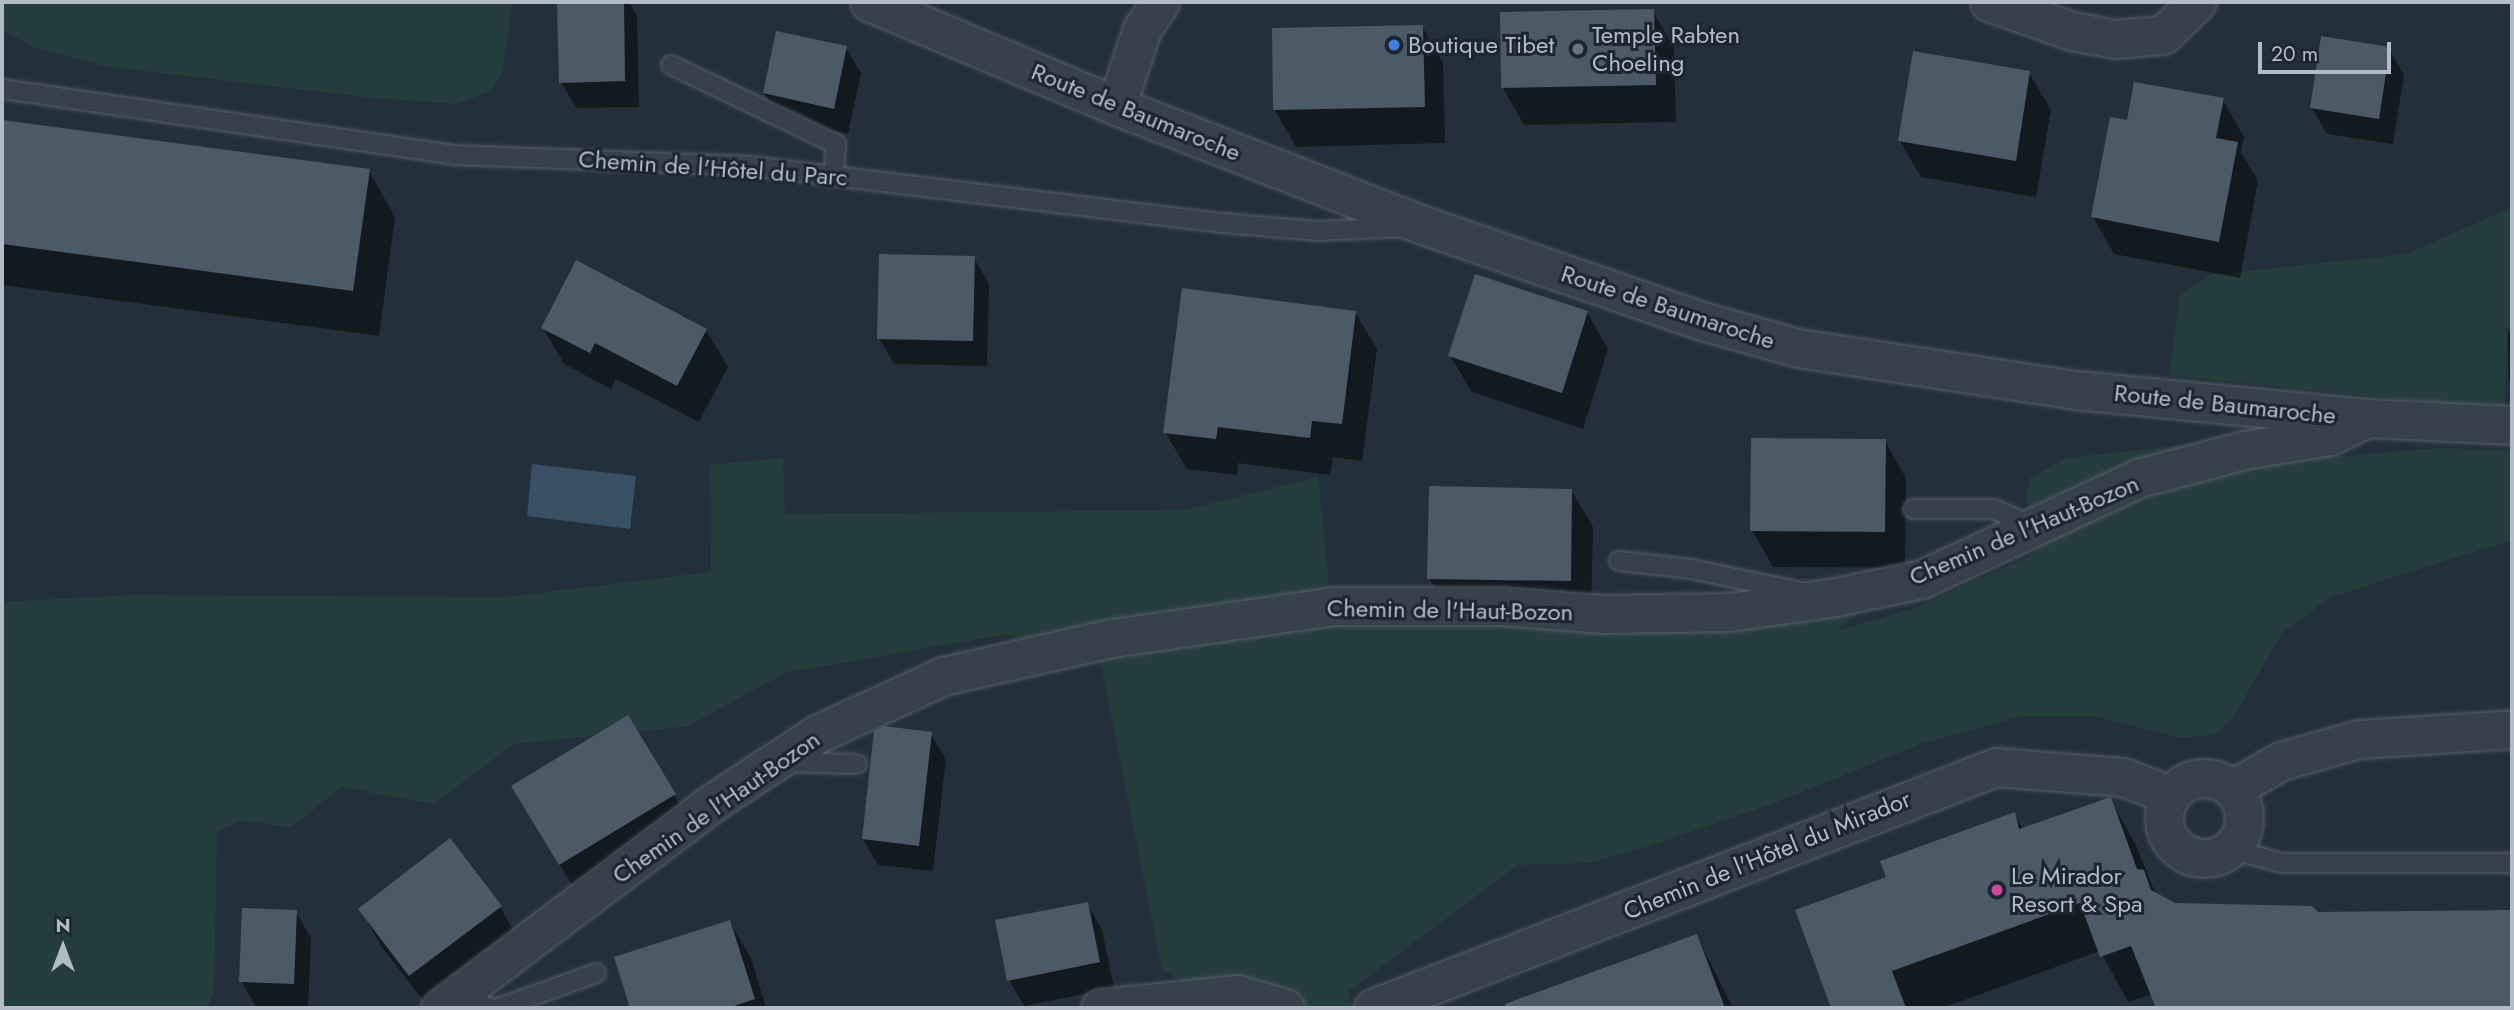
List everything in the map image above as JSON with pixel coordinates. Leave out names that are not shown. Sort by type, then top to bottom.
[{"type":"street","name":"Route de Baumaroche","points":[[869,2],[1116,106],[1426,226],[1702,321],[1798,348],[2076,390],[2367,418],[2512,425]]},
{"type":"street","points":[[1116,106],[1142,29],[1160,2]]},
{"type":"street","points":[[1989,2],[2072,30],[2115,39],[2163,35],[2197,2]]},
{"type":"street","name":"Chemin de l'Haut-Bozon","points":[[463,1004],[715,801],[817,734],[943,677],[1112,638],[1333,606],[1500,606],[1604,614],[1730,612],[1825,598],[1922,579],[2139,478],[2244,450],[2330,436],[2367,418]]},
{"type":"street","points":[[2232,789],[2281,761],[2359,738],[2512,729]]},
{"type":"street","name":"Chemin de l'Hôtel du Mirador","points":[[1373,1008],[1996,767],[2123,777],[2170,796]]},
{"type":"street","points":[[2199,778],[2222,781],[2232,789],[2244,813],[2241,832],[2230,849],[2206,858],[2182,852],[2166,832],[2163,820],[2170,796],[2177,787],[2199,778]]},
{"type":"street","points":[[1100,1008],[1237,993],[1285,1008]]},
{"type":"lane","points":[[671,65],[836,144],[834,174]]},
{"type":"lane","name":"Chemin de l'Hôtel du Parc","points":[[2,89],[455,155],[751,166],[1318,231],[1426,226]]},
{"type":"lane","points":[[1913,509],[1994,509],[2036,527]]},
{"type":"lane","points":[[1619,561],[1691,569],[1825,598]]},
{"type":"lane","points":[[775,762],[857,764]]},
{"type":"lane","points":[[2230,849],[2282,863],[2512,863]]},
{"type":"lane","points":[[499,1008],[596,973]]},
{"type":"green space","points":[[2,2],[512,2],[503,71],[492,90],[458,104],[373,98],[103,66],[33,47],[2,30]]},
{"type":"green space","points":[[2512,207],[2512,327],[2507,329],[2505,410],[2169,375],[2180,295],[2210,275],[2406,254]]},
{"type":"green space","points":[[2214,442],[2344,456],[2438,448],[2512,450],[2512,540],[2331,597],[2282,633],[2234,716],[2214,735],[2181,738],[2093,716],[2022,716],[1921,744],[1770,805],[1649,846],[1589,863],[1518,865],[1348,992],[1353,1008],[1231,1008],[1162,970],[1100,659],[1007,634],[785,673],[689,726],[514,744],[434,804],[341,787],[292,827],[240,821],[217,832],[214,992],[207,1008],[2,1008],[2,602],[132,595],[505,597],[711,572],[710,465],[783,458],[785,514],[1184,510],[1318,477],[1330,595],[1731,597],[1916,570],[1836,631],[1912,609],[2029,557],[2039,546],[2026,495],[2030,478],[2066,458]]},
{"type":"water","points":[[532,464],[636,476],[630,529],[527,516]]},
{"type":"building","points":[[557,2],[624,2],[625,81],[559,83]]},
{"type":"building","name":"Temple Rabten Choeling","points":[[1654,9],[1656,85],[1501,88],[1500,12]]},
{"type":"building","points":[[1423,25],[1425,107],[1273,110],[1272,28]]},
{"type":"building","points":[[776,31],[847,46],[834,109],[763,93]]},
{"type":"building","points":[[2321,36],[2390,47],[2379,119],[2310,108]]},
{"type":"building","points":[[1913,51],[2030,71],[2016,161],[1898,141]]},
{"type":"building","points":[[2134,82],[2224,98],[2216,138],[2238,142],[2219,242],[2091,217],[2110,117],[2127,120]]},
{"type":"building","points":[[2,120],[370,169],[353,291],[2,244]]},
{"type":"building","points":[[879,254],[975,256],[973,341],[877,339]]},
{"type":"building","points":[[576,260],[707,329],[677,386],[595,343],[590,353],[541,328]]},
{"type":"building","points":[[1475,274],[1588,311],[1562,393],[1448,356]]},
{"type":"building","points":[[1182,288],[1356,311],[1342,424],[1312,421],[1310,438],[1218,427],[1216,439],[1163,433]]},
{"type":"building","points":[[1751,438],[1886,439],[1885,532],[1750,531]]},
{"type":"building","points":[[1429,486],[1572,489],[1571,581],[1427,579]]},
{"type":"building","points":[[628,715],[676,794],[559,865],[511,786]]},
{"type":"building","points":[[884,726],[932,732],[919,846],[862,839],[874,731]]},
{"type":"building","points":[[2111,797],[2137,869],[2144,870],[2151,890],[2175,903],[2312,906],[2318,912],[2512,910],[2512,1008],[2156,1008],[2131,946],[2100,957],[2080,903],[1892,971],[1906,1008],[1831,1008],[1795,910],[1886,877],[1880,861],[2015,812],[2019,829]]},
{"type":"building","points":[[450,838],[502,906],[409,976],[358,909]]},
{"type":"building","points":[[1088,902],[1100,962],[1007,981],[995,920]]},
{"type":"building","points":[[242,908],[297,910],[294,984],[239,982]]},
{"type":"building","points":[[730,920],[755,999],[728,1008],[630,1008],[614,957]]},
{"type":"building","points":[[1697,934],[1725,1008],[1506,1008],[1505,1004]]},
{"type":"place","name":"Boutique Tibet","points":[[1394,45]]},
{"type":"place","name":"Temple Rabten Choeling","points":[[1578,49]]},
{"type":"place","name":"Le Mirador Resort & Spa","points":[[1997,890]]}]
